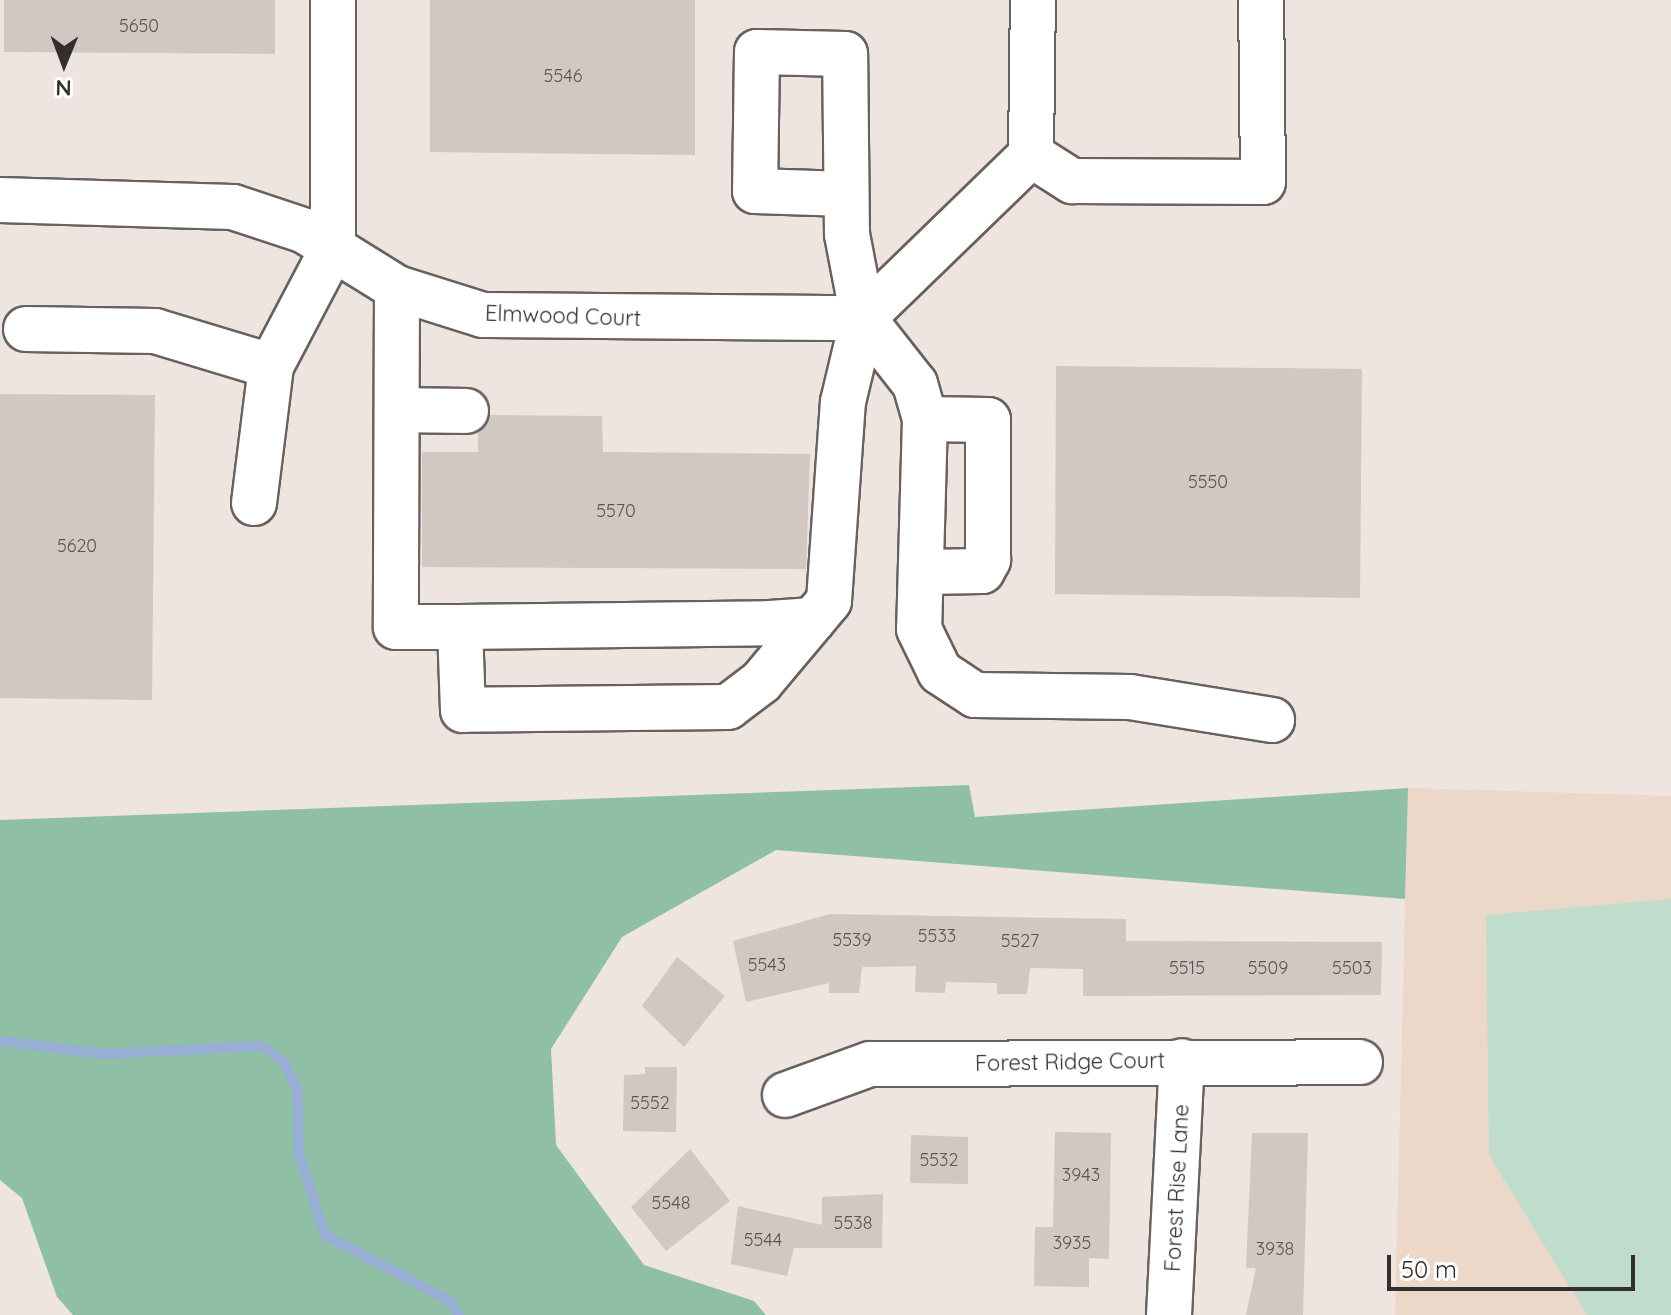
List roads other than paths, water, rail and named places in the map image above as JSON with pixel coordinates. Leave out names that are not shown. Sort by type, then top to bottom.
[{"type":"street","points":[[254,503],[271,366],[333,248],[333,0]]},
{"type":"street","points":[[863,318],[1031,155],[1033,0]]},
{"type":"street","points":[[1031,155],[1072,181],[1263,182],[1261,0]]},
{"type":"street","points":[[460,627],[463,710],[728,707],[761,682],[813,620],[835,583],[843,402],[863,318],[846,194]]},
{"type":"street","name":"Elmwood Court","points":[[0,200],[219,204],[305,231],[397,288],[453,309],[513,319],[863,318]]},
{"type":"street","points":[[397,288],[396,627],[813,620]]},
{"type":"street","points":[[863,318],[915,384],[925,419],[922,642],[956,687],[975,695],[1130,697],[1272,720]]},
{"type":"street","points":[[26,329],[155,331],[271,366]]},
{"type":"street","points":[[397,410],[466,411]]},
{"type":"street","points":[[922,572],[982,571],[988,560],[988,420],[925,419]]},
{"type":"street","name":"Forest Rise Lane","points":[[1169,1315],[1182,1061]]},
{"type":"street","name":"Forest Ridge Court","points":[[785,1095],[870,1064],[1360,1062]]},
{"type":"waterway","points":[[0,1041],[103,1054],[262,1046],[283,1061],[297,1088],[299,1154],[325,1235],[450,1301],[459,1315]]}]
